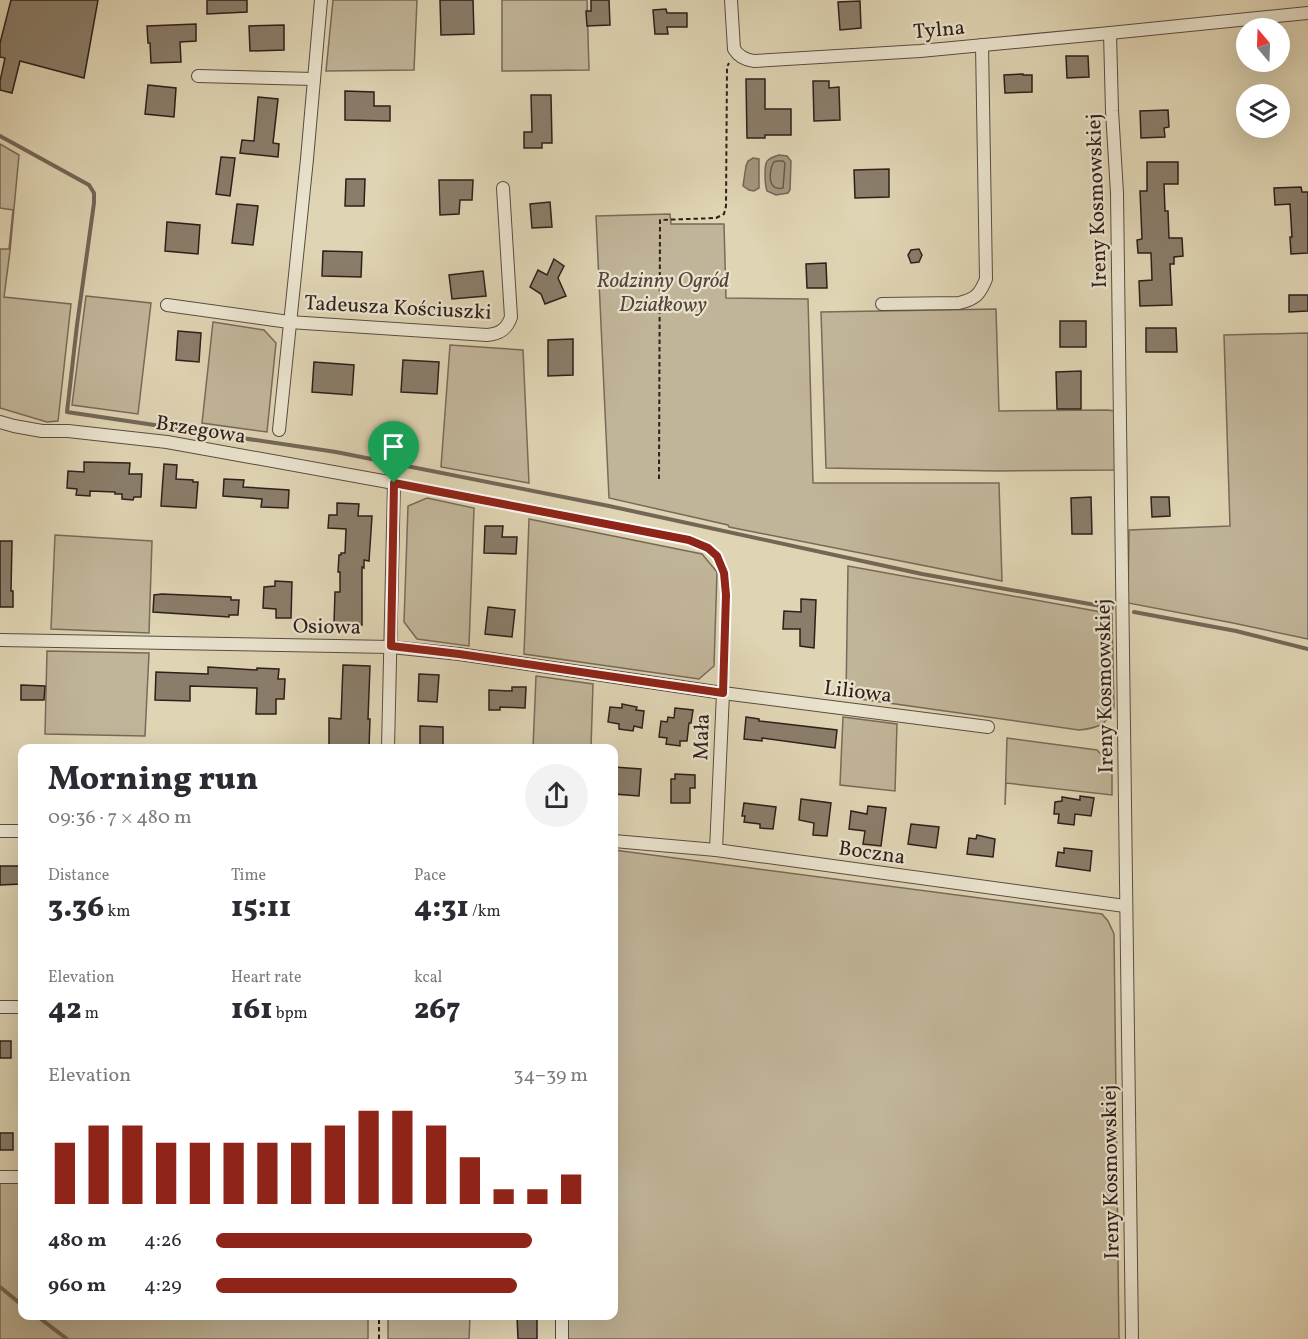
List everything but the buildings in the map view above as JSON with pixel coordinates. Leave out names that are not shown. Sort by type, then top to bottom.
[{"type":"street","name":"Tadeusza Kościuszki","points":[[279,430],[321,0]]},
{"type":"street","points":[[731,0],[732,43],[738,55]]},
{"type":"street","name":"Tylna","points":[[738,55],[754,62],[920,51],[1308,13]]},
{"type":"street","name":"Ireny Kosmowskiej","points":[[1110,33],[1117,216],[1132,1339]]},
{"type":"street","points":[[882,304],[959,303],[971,300],[981,291],[986,279],[982,45]]},
{"type":"street","points":[[198,76],[314,79]]},
{"type":"street","name":"Tadeusza Kościuszki","points":[[167,305],[289,322],[487,335],[499,333],[508,325],[511,317],[503,188]]},
{"type":"street","name":"Brzegowa","points":[[0,422],[42,431],[68,431],[167,442],[394,483]]},
{"type":"street","points":[[388,744],[394,483]]},
{"type":"street","name":"Osiowa","points":[[0,640],[391,646],[723,693]]},
{"type":"street","name":"Liliowa","points":[[723,693],[988,727]]},
{"type":"street","name":"Mała","points":[[716,850],[723,693]]},
{"type":"street","points":[[0,831],[18,831]]},
{"type":"street","name":"Boczna","points":[[618,841],[716,850],[1125,906]]},
{"type":"street","points":[[0,1007],[18,1007]]},
{"type":"street","points":[[0,1177],[18,1177]]},
{"type":"street","points":[[562,1320],[562,1339]]},
{"type":"path","points":[[659,479],[660,220],[716,218],[724,214],[726,206],[727,66],[730,60],[738,55]]},
{"type":"path","name":"Mała","points":[[394,483],[689,540],[708,548],[717,556],[724,573],[726,595],[723,693]]},
{"type":"path","points":[[379,1320],[379,1339]]},
{"type":"green space","points":[[333,0],[417,0],[414,70],[326,71]]},
{"type":"green space","points":[[502,0],[587,0],[589,70],[502,71]]},
{"type":"green space","points":[[0,144],[19,155],[4,297],[71,304],[58,421],[47,422],[0,408],[0,249],[9,249],[13,210],[0,208]]},
{"type":"green space","name":"Rodzinny Ogród Działkowy","points":[[670,214],[671,224],[724,224],[726,298],[808,299],[813,483],[999,483],[1002,581],[729,527],[609,498],[596,216]]},
{"type":"green space","points":[[86,296],[151,303],[138,414],[72,405]]},
{"type":"green space","points":[[996,309],[999,411],[1115,411],[1116,470],[998,471],[826,468],[821,312]]},
{"type":"green space","points":[[213,322],[264,330],[276,343],[267,432],[202,423]]},
{"type":"green space","points":[[1308,333],[1308,639],[1128,603],[1129,530],[1230,526],[1224,335]]},
{"type":"green space","points":[[450,345],[523,350],[529,483],[441,467]]},
{"type":"green space","points":[[427,498],[474,508],[469,646],[417,639],[404,622],[408,506]]},
{"type":"green space","points":[[529,519],[702,554],[717,572],[714,666],[699,679],[524,654]]},
{"type":"green space","points":[[55,535],[152,541],[149,633],[51,629]]},
{"type":"green space","points":[[848,566],[1112,614],[1114,708],[1111,714],[1100,725],[1079,730],[846,697]]},
{"type":"green space","points":[[47,651],[149,653],[145,736],[45,734]]},
{"type":"green space","points":[[536,676],[593,684],[591,744],[533,744]]},
{"type":"green space","points":[[843,717],[897,724],[895,791],[840,785]]},
{"type":"green space","points":[[1007,738],[1097,750],[1112,766],[1112,795],[1006,783],[1005,805]]},
{"type":"green space","points":[[618,851],[1102,914],[1108,921],[1114,934],[1119,1339],[565,1339],[565,1320],[618,1320]]},
{"type":"green space","points":[[0,1182],[18,1182],[18,1320],[368,1320],[368,1339],[0,1339]]},
{"type":"green space","points":[[388,1320],[470,1320],[469,1339],[388,1339]]},
{"type":"water","points":[[779,155],[787,156],[791,161],[790,190],[788,193],[776,195],[767,191],[765,170],[767,161]]},
{"type":"water","points":[[753,158],[759,159],[759,188],[754,191],[743,186],[746,166]]},
{"type":"waterway","points":[[0,136],[89,185],[94,193],[67,412],[336,452],[609,506],[922,574],[1112,608]]},
{"type":"waterway","points":[[1134,612],[1236,631],[1308,649]]},
{"type":"waterway","points":[[0,1287],[18,1302]]},
{"type":"waterway","points":[[42,1320],[67,1339]]},
{"type":"route","points":[[394,483],[689,540],[708,548],[717,556],[724,573],[726,595],[723,693],[391,646],[394,483]]}]
